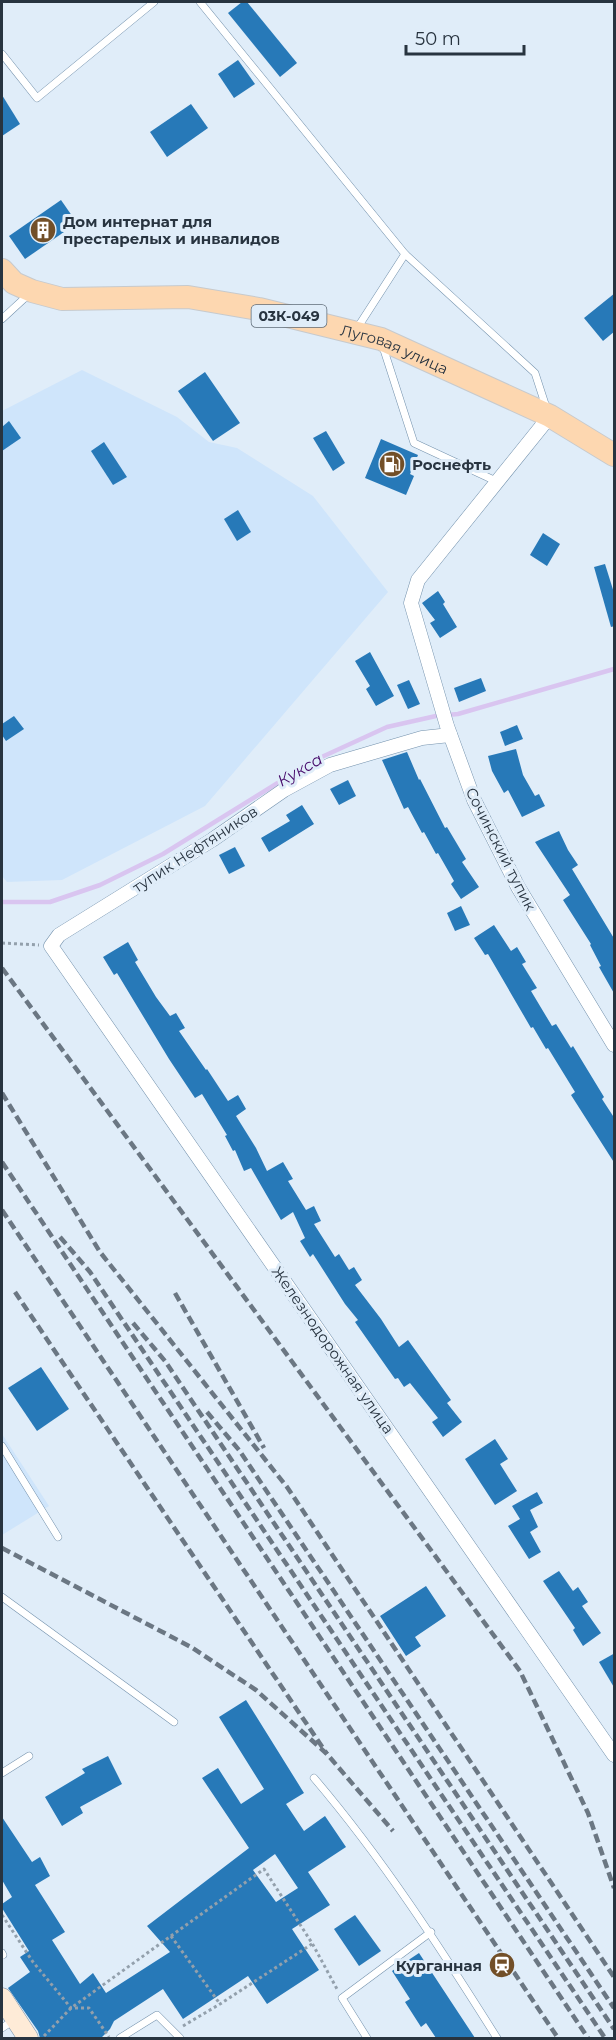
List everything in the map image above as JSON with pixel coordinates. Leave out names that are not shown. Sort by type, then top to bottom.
[{"type":"main road","name":"Луговая улица","points":[[16,281],[62,299],[188,297],[259,309],[381,339],[550,416],[615,455]]},
{"type":"street","points":[[498,482],[550,416]]},
{"type":"street","name":"Сочинский тупик","points":[[498,482],[418,580],[411,603],[448,730],[474,800],[518,887],[615,1045]]},
{"type":"street","name":"тупик Нефтяников","points":[[51,945],[59,935],[212,840],[284,790],[330,765],[448,730]]},
{"type":"street","name":"Железнодорожная улица","points":[[51,945],[615,1755]]},
{"type":"street","points":[[2,1998],[9,2024],[28,2038]]},
{"type":"lane","points":[[2,54],[37,98],[154,2]]},
{"type":"lane","points":[[200,2],[405,254],[535,373],[550,416]]},
{"type":"lane","points":[[355,333],[405,254]]},
{"type":"lane","points":[[2,320],[16,281]]},
{"type":"lane","points":[[381,339],[414,443],[498,482]]},
{"type":"lane","points":[[2,1446],[58,1537]]},
{"type":"lane","points":[[2,1598],[174,1722]]},
{"type":"lane","points":[[2,1773],[29,1756]]},
{"type":"lane","points":[[314,1778],[342,1811],[430,1932],[497,2038]]},
{"type":"lane","points":[[367,2038],[342,1998],[430,1932]]},
{"type":"lane","points":[[120,2038],[157,2015],[180,2038]]},
{"type":"path","points":[[2,942],[51,945]]},
{"type":"path","points":[[41,2038],[71,2008],[264,1869],[312,1943],[342,1998]]},
{"type":"path","points":[[2,1915],[33,1962],[71,2008]]},
{"type":"path","points":[[171,1936],[220,2004]]},
{"type":"path","points":[[174,2031],[220,2004],[312,1943]]},
{"type":"path","points":[[71,2008],[88,2008],[110,2038]]},
{"type":"shaded area","points":[[82,370],[177,417],[209,442],[237,448],[313,496],[388,592],[205,806],[62,880],[7,882],[2,876],[2,411]]},
{"type":"shaded area","points":[[2,1434],[49,1506],[2,1535]]},
{"type":"building","points":[[242,2],[247,2],[297,63],[280,77],[228,13]]},
{"type":"building","points":[[238,60],[255,84],[234,98],[218,74]]},
{"type":"building","points":[[2,95],[20,124],[2,136]]},
{"type":"building","points":[[191,104],[208,128],[167,157],[150,132]]},
{"type":"building","name":"Дом интернат для престарелых и инвалидов","points":[[61,200],[77,223],[25,259],[9,236]]},
{"type":"building","points":[[615,293],[615,331],[603,341],[584,318]]},
{"type":"building","points":[[205,372],[240,423],[213,441],[178,391]]},
{"type":"building","points":[[9,421],[21,438],[2,451],[2,427]]},
{"type":"building","points":[[326,431],[345,463],[333,471],[313,438]]},
{"type":"building","name":"Роснефть","points":[[381,439],[418,455],[410,474],[414,476],[406,495],[365,478]]},
{"type":"building","points":[[104,442],[127,477],[113,485],[91,451]]},
{"type":"building","points":[[238,510],[251,532],[237,541],[224,519]]},
{"type":"building","points":[[543,533],[560,544],[547,566],[530,555]]},
{"type":"building","points":[[605,564],[615,596],[615,626],[611,627],[594,567]]},
{"type":"building","points":[[438,591],[457,627],[440,638],[430,623],[435,620],[422,603]]},
{"type":"building","points":[[370,652],[394,696],[376,706],[366,689],[370,686],[355,661]]},
{"type":"building","points":[[481,678],[486,691],[459,702],[454,688]]},
{"type":"building","points":[[409,680],[420,704],[408,709],[397,685]]},
{"type":"building","points":[[14,716],[24,729],[6,741],[2,735],[2,724]]},
{"type":"building","points":[[517,725],[523,739],[505,746],[500,732]]},
{"type":"building","points":[[516,749],[523,775],[535,796],[539,794],[545,806],[522,817],[508,790],[504,793],[492,771],[488,756]]},
{"type":"building","points":[[407,752],[445,828],[447,827],[466,859],[462,862],[479,887],[461,899],[451,884],[454,881],[438,853],[436,854],[424,832],[422,833],[408,807],[404,809],[382,760]]},
{"type":"building","points":[[348,780],[356,796],[339,805],[330,789]]},
{"type":"building","points":[[302,805],[314,824],[269,852],[261,838],[290,821],[286,815]]},
{"type":"building","points":[[559,831],[578,865],[572,869],[615,940],[615,995],[599,967],[601,966],[591,944],[563,900],[570,895],[535,842]]},
{"type":"building","points":[[235,847],[245,866],[229,874],[219,855]]},
{"type":"building","points":[[461,906],[470,925],[455,931],[447,913]]},
{"type":"building","points":[[494,925],[511,951],[517,947],[526,962],[522,964],[537,988],[531,991],[552,1026],[556,1024],[571,1048],[573,1046],[604,1097],[602,1099],[615,1119],[615,1164],[571,1095],[575,1092],[548,1048],[546,1049],[533,1027],[531,1028],[488,954],[485,955],[474,938]]},
{"type":"building","points":[[128,942],[138,960],[135,962],[156,997],[170,1016],[176,1013],[185,1028],[179,1031],[228,1101],[238,1095],[246,1109],[236,1116],[267,1171],[283,1162],[293,1179],[288,1181],[306,1210],[314,1206],[321,1221],[314,1224],[335,1257],[339,1254],[349,1270],[354,1267],[362,1280],[355,1285],[399,1347],[408,1340],[451,1400],[447,1403],[462,1422],[443,1437],[432,1422],[438,1418],[410,1383],[404,1387],[398,1378],[395,1379],[355,1322],[358,1320],[313,1254],[310,1257],[300,1241],[305,1238],[293,1212],[281,1220],[251,1168],[244,1171],[235,1150],[233,1151],[225,1136],[227,1135],[202,1094],[195,1098],[117,973],[114,975],[103,957]]},
{"type":"building","points":[[41,1367],[69,1409],[37,1431],[8,1388]]},
{"type":"building","points":[[495,1439],[508,1459],[500,1464],[517,1491],[495,1505],[465,1459]]},
{"type":"building","points":[[537,1492],[543,1503],[530,1510],[538,1527],[530,1532],[541,1552],[529,1559],[508,1526],[520,1519],[512,1506]]},
{"type":"building","points":[[559,1571],[573,1591],[578,1587],[588,1602],[582,1606],[601,1633],[583,1646],[573,1630],[575,1628],[543,1581]]},
{"type":"building","points":[[426,1586],[446,1616],[415,1637],[421,1646],[406,1656],[380,1616]]},
{"type":"building","points":[[615,1653],[615,1689],[599,1662]]},
{"type":"building","points":[[246,1700],[304,1793],[286,1804],[304,1831],[325,1816],[346,1847],[308,1872],[330,1905],[292,1929],[319,1970],[267,2004],[248,1976],[183,2019],[163,1989],[114,2021],[101,2038],[40,2038],[38,2031],[8,1988],[30,1972],[20,1957],[29,1951],[2,1908],[2,1904],[12,1897],[2,1880],[2,1817],[32,1862],[40,1857],[50,1876],[35,1885],[65,1932],[52,1940],[80,1984],[93,1973],[106,1993],[170,1952],[147,1926],[249,1848],[202,1778],[218,1768],[241,1804],[264,1789],[219,1717]],"holes":[[[275,1854],[298,1888],[276,1902],[253,1870]]]},
{"type":"building","points":[[108,1756],[122,1784],[80,1807],[83,1813],[62,1826],[45,1797],[85,1773],[82,1769]]},
{"type":"building","points":[[355,1915],[381,1951],[359,1966],[334,1929]]},
{"type":"building","name":"Курганная","points":[[419,1953],[475,2038],[436,2038],[426,2023],[421,2027],[405,2002],[410,1999],[392,1971]]},
{"type":"waterway","name":"Кукса","points":[[2,902],[50,902],[100,885],[163,854],[313,761],[387,727],[436,716],[458,714],[614,669]]},
{"type":"railway","points":[[2,968],[520,1671],[588,1813],[614,1888]]},
{"type":"railway","points":[[2,1093],[100,1252],[287,1487],[614,1977]]},
{"type":"railway","points":[[2,1162],[588,2038]]},
{"type":"railway","points":[[2,1210],[558,2038]]},
{"type":"railway","points":[[60,1237],[90,1272],[605,2038]]},
{"type":"railway","points":[[15,1292],[327,1754]]},
{"type":"railway","points":[[175,1293],[264,1448]]},
{"type":"railway","points":[[133,1323],[165,1361],[614,2029]]},
{"type":"railway","points":[[207,1412],[239,1450],[614,2008]]},
{"type":"railway","points":[[2,1548],[191,1647],[256,1690],[327,1754],[393,1831]]},
{"type":"place","name":"Дом интернат для престарелых и инвалидов","points":[[43,230]]},
{"type":"place","name":"Роснефть","points":[[392,464]]},
{"type":"place","name":"Курганная","points":[[502,1965]]}]
